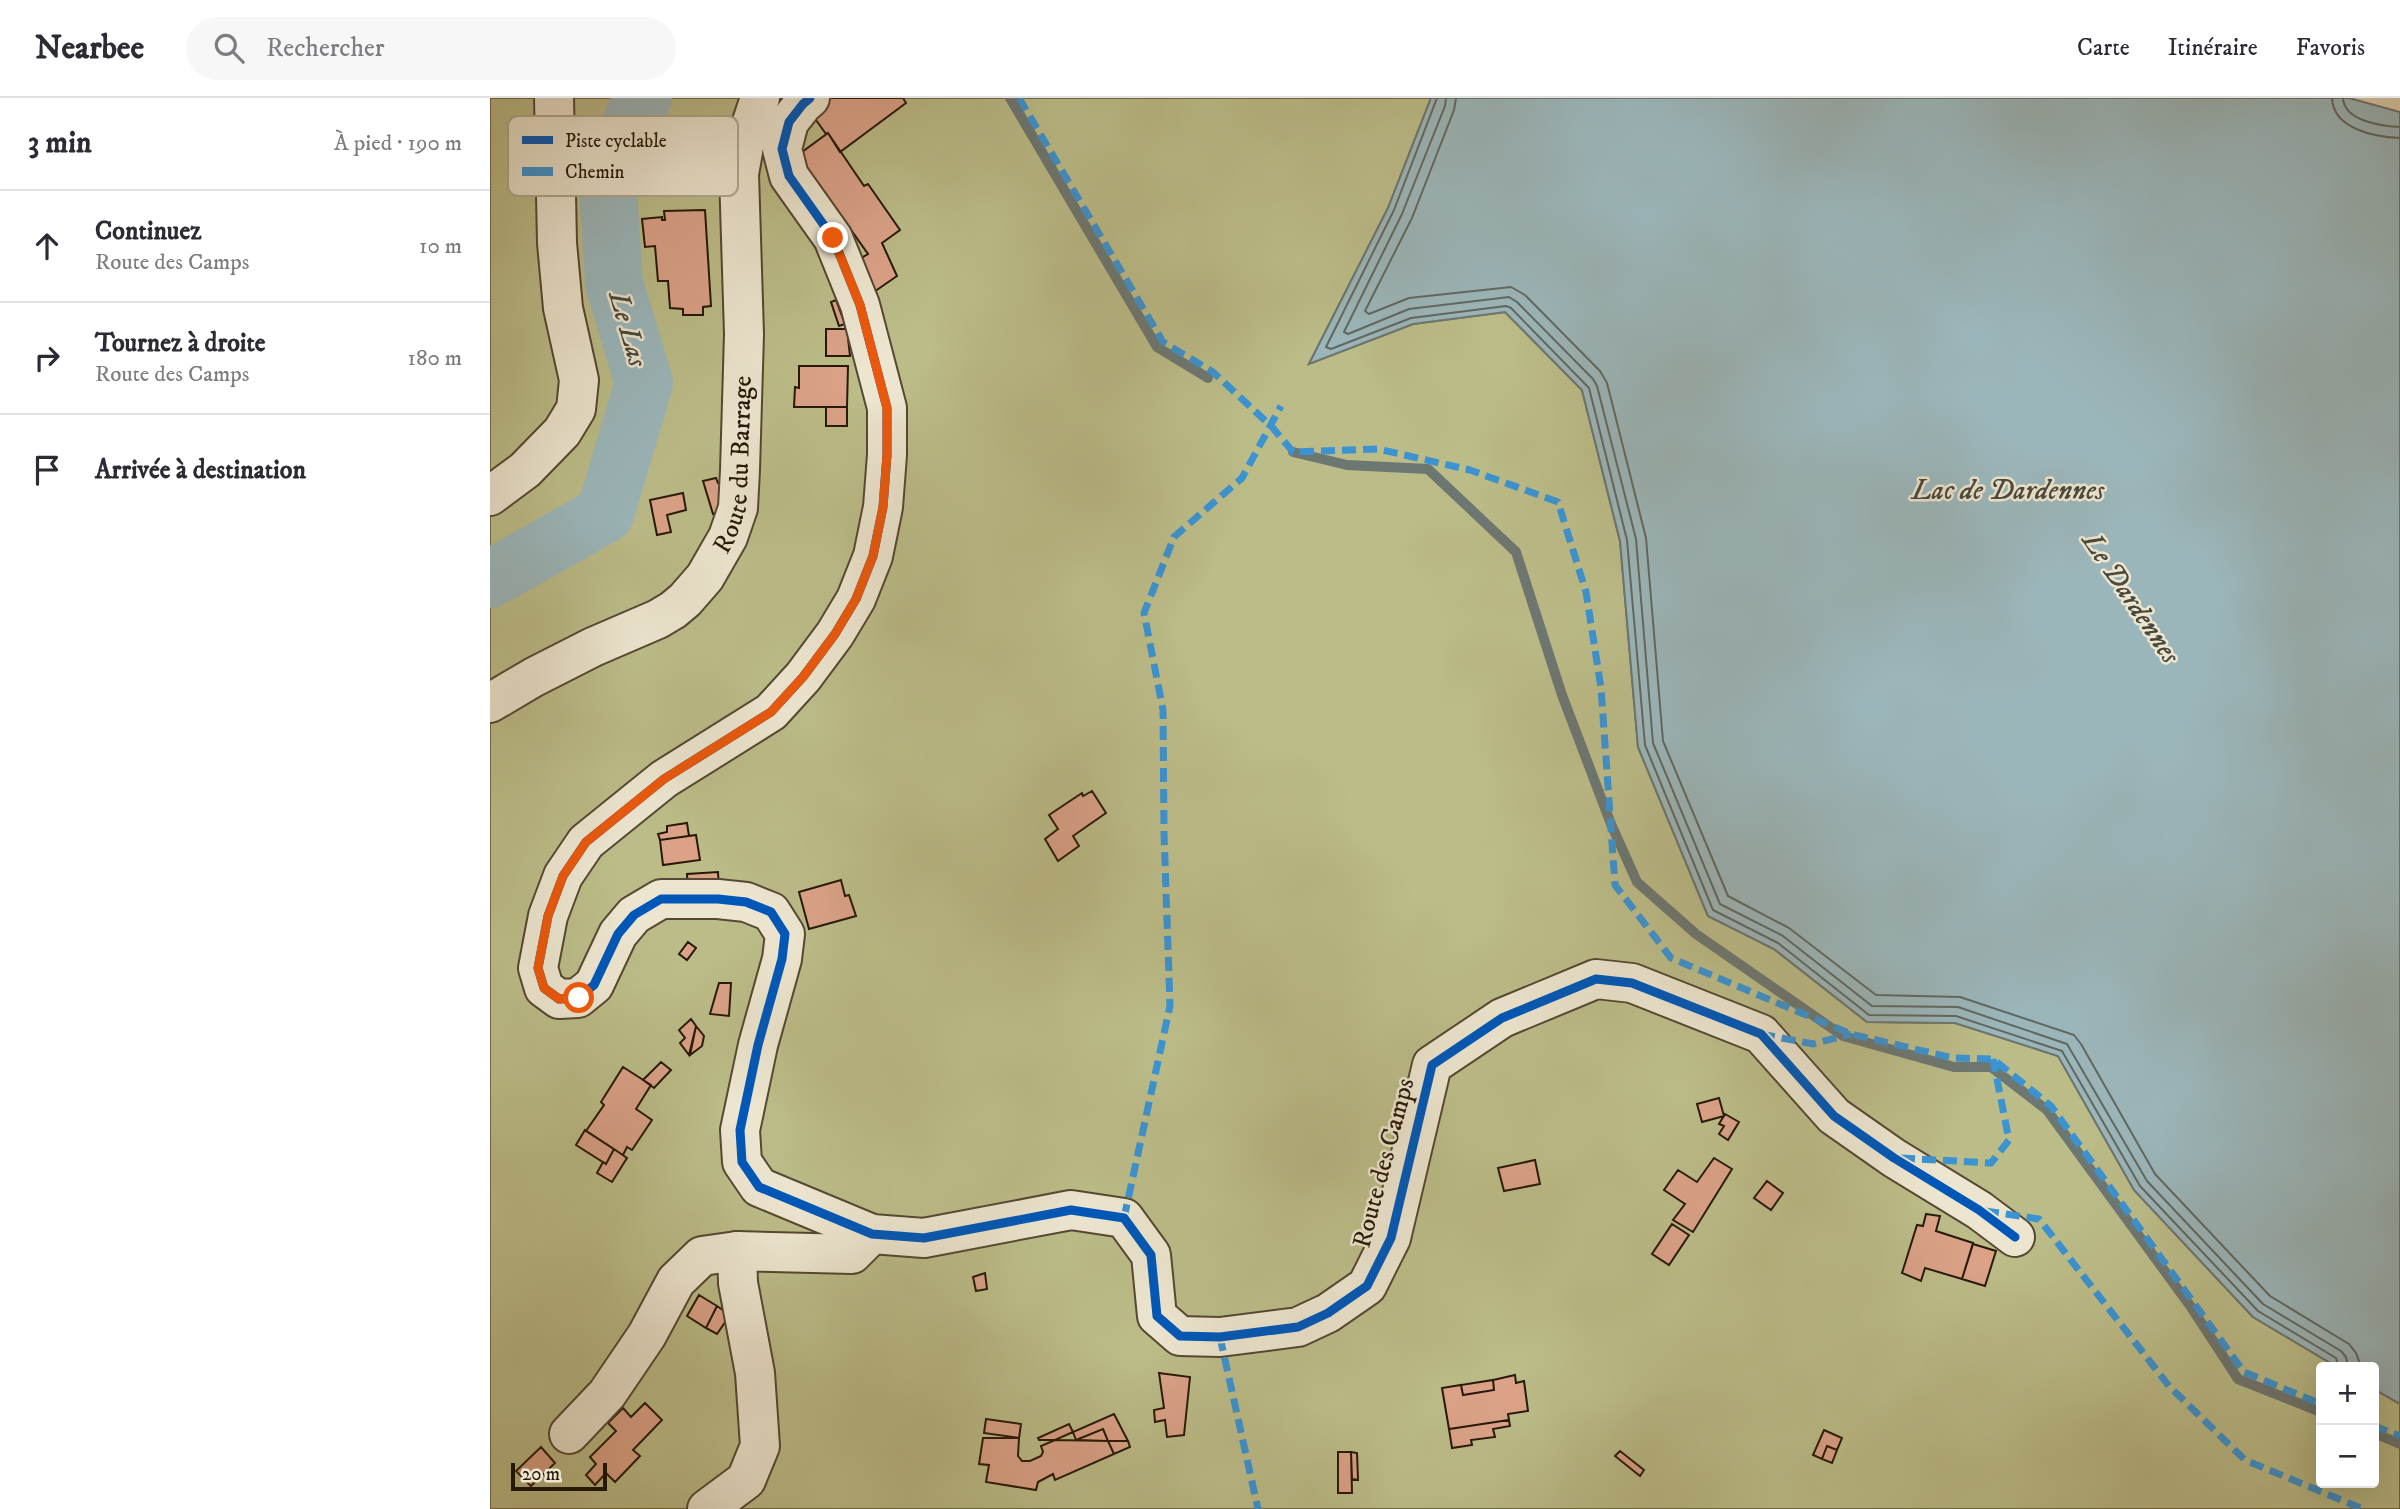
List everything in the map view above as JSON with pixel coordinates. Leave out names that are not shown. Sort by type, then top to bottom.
[{"type":"street","points":[[554,98],[554,116]]},
{"type":"street","name":"Route du Barrage","points":[[490,703],[593,647],[673,610],[705,577],[728,537],[738,508],[740,470],[744,334],[739,173],[744,146],[760,98]]},
{"type":"street","name":"Route des Camps","points":[[810,98],[789,122],[782,149],[789,176],[833,238],[860,305],[887,408],[883,507],[873,556],[856,599],[835,634],[803,677],[771,712],[664,779],[586,842],[563,876],[548,916],[538,968],[544,988],[559,999],[579,998],[594,985],[618,934],[634,915],[661,899],[747,902],[771,912],[785,934],[782,960],[758,1045],[740,1130],[742,1162],[759,1187],[872,1234],[924,1238],[1071,1210],[1124,1218],[1151,1255],[1157,1316],[1180,1336],[1220,1337],[1298,1327],[1328,1313],[1367,1286],[1391,1238],[1432,1066],[1502,1018],[1596,979],[1632,983],[1761,1034],[1835,1115],[1894,1157],[1979,1210],[2015,1237]]},
{"type":"street","points":[[490,496],[525,470],[562,432],[576,409],[579,380],[563,308],[556,196]]},
{"type":"street","points":[[569,1434],[607,1394],[647,1335],[676,1281],[702,1256],[737,1251],[852,1254],[872,1234]]},
{"type":"street","points":[[707,1509],[746,1480],[760,1446],[755,1373],[738,1283],[737,1251]]},
{"type":"green space","points":[[490,98],[1431,98],[1388,208],[1309,364],[1413,324],[1505,312],[1582,390],[1620,541],[1638,747],[1708,916],[1774,949],[1867,1022],[1955,1023],[2058,1056],[2134,1190],[2253,1317],[2329,1362],[2316,1362],[2316,1488],[2379,1488],[2379,1392],[2400,1404],[2400,1509],[490,1509]]},
{"type":"water","name":"Lac de Dardennes","points":[[1431,98],[2349,98],[2400,112],[2400,1404],[2379,1392],[2379,1362],[2329,1362],[2253,1317],[2134,1190],[2058,1056],[1955,1023],[1867,1022],[1774,949],[1708,916],[1638,747],[1620,541],[1582,390],[1505,312],[1413,324],[1309,364],[1388,208]]},
{"type":"building","points":[[828,98],[903,98],[906,103],[840,152],[811,113]]},
{"type":"building","points":[[828,133],[864,186],[868,184],[900,230],[882,243],[897,276],[871,294],[858,260],[868,254],[798,155]]},
{"type":"building","points":[[705,210],[711,306],[703,307],[703,315],[683,315],[683,309],[670,308],[668,281],[658,281],[655,246],[645,247],[642,219],[662,217],[662,220],[665,220],[664,211]]},
{"type":"building","points":[[836,300],[845,324],[839,326],[831,302]]},
{"type":"building","points":[[826,329],[847,329],[850,356],[826,356]]},
{"type":"building","points":[[799,366],[848,366],[847,407],[794,407],[795,387],[799,388]]},
{"type":"building","points":[[826,407],[847,407],[847,426],[826,426]]},
{"type":"building","points":[[716,478],[718,483],[725,481],[725,511],[713,514],[703,481]]},
{"type":"building","points":[[683,493],[686,510],[667,515],[671,532],[657,535],[650,500]]},
{"type":"building","points":[[1092,791],[1106,813],[1073,836],[1079,846],[1058,861],[1045,839],[1058,829],[1049,815],[1082,793],[1083,796]]},
{"type":"building","points":[[687,823],[689,836],[660,840],[658,834],[667,832],[667,826]]},
{"type":"building","points":[[696,835],[700,860],[663,865],[660,840]]},
{"type":"building","points":[[718,872],[719,889],[688,890],[687,874]]},
{"type":"building","points":[[841,880],[845,896],[849,895],[856,916],[809,929],[799,892]]},
{"type":"building","points":[[688,942],[696,948],[687,960],[679,954]]},
{"type":"building","points":[[719,983],[731,983],[729,1016],[710,1014]]},
{"type":"building","points":[[691,1019],[696,1026],[689,1055],[680,1043],[685,1038],[679,1030]]},
{"type":"building","points":[[696,1026],[704,1036],[702,1046],[690,1055]]},
{"type":"building","points":[[661,1062],[671,1070],[654,1088],[643,1080]]},
{"type":"building","points":[[623,1067],[651,1085],[636,1109],[652,1120],[632,1150],[627,1147],[623,1155],[586,1131],[604,1105],[601,1102]]},
{"type":"building","points":[[1719,1098],[1724,1116],[1702,1122],[1697,1104]]},
{"type":"building","points":[[1725,1114],[1739,1122],[1728,1140],[1719,1134],[1724,1126],[1719,1124]]},
{"type":"building","points":[[585,1130],[614,1149],[606,1164],[576,1145]]},
{"type":"building","points":[[614,1149],[627,1158],[612,1182],[597,1173],[603,1162],[606,1164]]},
{"type":"building","points":[[1714,1158],[1732,1169],[1693,1232],[1673,1220],[1685,1204],[1664,1190],[1678,1170],[1697,1182]]},
{"type":"building","points":[[1535,1160],[1540,1184],[1504,1191],[1498,1168]]},
{"type":"building","points":[[1767,1181],[1783,1193],[1771,1210],[1754,1198]]},
{"type":"building","points":[[1926,1214],[1940,1216],[1936,1231],[1973,1243],[1962,1279],[1925,1268],[1921,1281],[1902,1273],[1917,1225],[1923,1226]]},
{"type":"building","points":[[1672,1224],[1689,1235],[1669,1265],[1652,1254]]},
{"type":"building","points":[[1973,1244],[1996,1251],[1985,1286],[1962,1279]]},
{"type":"building","points":[[985,1273],[987,1289],[976,1291],[973,1277]]},
{"type":"building","points":[[699,1295],[717,1306],[706,1328],[687,1316]]},
{"type":"building","points":[[717,1306],[730,1315],[717,1334],[706,1328]]},
{"type":"building","points":[[1159,1373],[1190,1377],[1184,1435],[1167,1437],[1165,1420],[1155,1422],[1154,1410],[1164,1408]]},
{"type":"building","points":[[1515,1375],[1516,1383],[1524,1381],[1528,1411],[1508,1414],[1509,1420],[1449,1429],[1442,1388],[1461,1385],[1463,1395],[1494,1390],[1493,1380]]},
{"type":"building","points":[[1493,1380],[1494,1390],[1463,1395],[1461,1385]]},
{"type":"building","points":[[645,1403],[662,1420],[633,1450],[640,1456],[615,1482],[606,1473],[595,1485],[586,1475],[596,1464],[590,1457],[616,1431],[608,1423],[623,1408],[631,1417]]},
{"type":"building","points":[[1114,1414],[1128,1441],[1108,1441],[1103,1429],[1076,1440],[1073,1432]]},
{"type":"building","points":[[986,1419],[1021,1424],[1019,1438],[984,1433]]},
{"type":"building","points":[[1509,1420],[1510,1426],[1493,1429],[1495,1437],[1471,1440],[1472,1445],[1452,1448],[1449,1429]]},
{"type":"building","points":[[1069,1424],[1073,1432],[1055,1440],[1038,1438]]},
{"type":"building","points":[[1103,1429],[1108,1441],[1076,1440]]},
{"type":"building","points":[[1824,1430],[1842,1438],[1837,1450],[1827,1446],[1822,1459],[1813,1455]]},
{"type":"building","points":[[983,1438],[1019,1438],[1018,1456],[1022,1461],[1041,1456],[1041,1446],[1055,1440],[1108,1441],[1114,1454],[1055,1480],[1053,1474],[1038,1482],[1036,1490],[986,1482],[989,1465],[979,1464]]},
{"type":"building","points":[[1108,1441],[1128,1441],[1130,1447],[1114,1454]]},
{"type":"building","points":[[1827,1446],[1837,1450],[1832,1463],[1822,1459]]},
{"type":"building","points":[[541,1447],[555,1463],[531,1486],[516,1471]]},
{"type":"building","points":[[1620,1451],[1644,1470],[1640,1476],[1615,1456]]},
{"type":"building","points":[[1338,1452],[1351,1452],[1352,1493],[1338,1493]]},
{"type":"building","points":[[1351,1452],[1357,1453],[1358,1480],[1352,1479]]},
{"type":"waterway","name":"Le Las","points":[[634,116],[643,98]]},
{"type":"waterway","points":[[1010,98],[1157,347],[1208,378]]},
{"type":"waterway","name":"Le Las","points":[[490,579],[605,514],[644,383],[614,283],[609,196]]},
{"type":"waterway","points":[[1293,452],[1347,465],[1428,469],[1516,552],[1562,695],[1611,824],[1637,882],[1696,934],[1843,1036],[1954,1067],[1991,1067],[2047,1110],[2191,1307],[2238,1379],[2316,1410]]},
{"type":"waterway","points":[[2379,1435],[2400,1444]]},
{"type":"marked path","points":[[1019,98],[1163,342],[1213,372],[1272,427],[1293,452],[1378,449],[1470,470],[1558,502],[1586,592],[1601,688],[1615,885],[1671,958],[1851,1034],[1953,1058],[1993,1059],[2051,1106],[2244,1372],[2316,1402]]},
{"type":"marked path","points":[[1124,1218],[1170,1006],[1163,710],[1144,613],[1174,537],[1242,478],[1281,406]]},
{"type":"marked path","points":[[1761,1034],[1813,1044],[1851,1034]]},
{"type":"marked path","points":[[1901,1158],[1991,1163],[2009,1140],[1993,1059]]},
{"type":"marked path","points":[[1985,1211],[2039,1219],[2169,1386],[2245,1460],[2363,1509]]},
{"type":"marked path","points":[[1220,1337],[1258,1509]]},
{"type":"marked path","points":[[2379,1428],[2400,1436]]},
{"type":"cycle path","points":[[810,98],[789,122],[782,149],[789,176],[833,238],[860,305],[887,408],[883,507],[873,556],[856,599],[835,634],[803,677],[771,712],[664,779],[586,842],[563,876],[548,916],[538,968],[544,988],[559,999],[578,998],[594,985],[618,934],[634,915],[661,899],[746,902],[771,912],[785,934],[782,959],[758,1045],[740,1130],[742,1162],[759,1187],[872,1234],[924,1238],[1071,1210],[1124,1218],[1151,1255],[1157,1316],[1180,1336],[1220,1337],[1298,1327],[1328,1313],[1367,1286],[1391,1238],[1432,1065],[1502,1018],[1596,979],[1632,983],[1761,1034],[1834,1116],[1894,1158],[1979,1210],[2015,1237]]},
{"type":"route","points":[[579,998],[559,999],[544,988],[538,968],[548,916],[563,876],[586,842],[664,779],[771,712],[803,677],[835,634],[856,599],[873,556],[883,507],[887,408],[860,305],[833,238]]},
{"type":"water label","name":"Le Dardennes","points":[[2131,598]]}]
